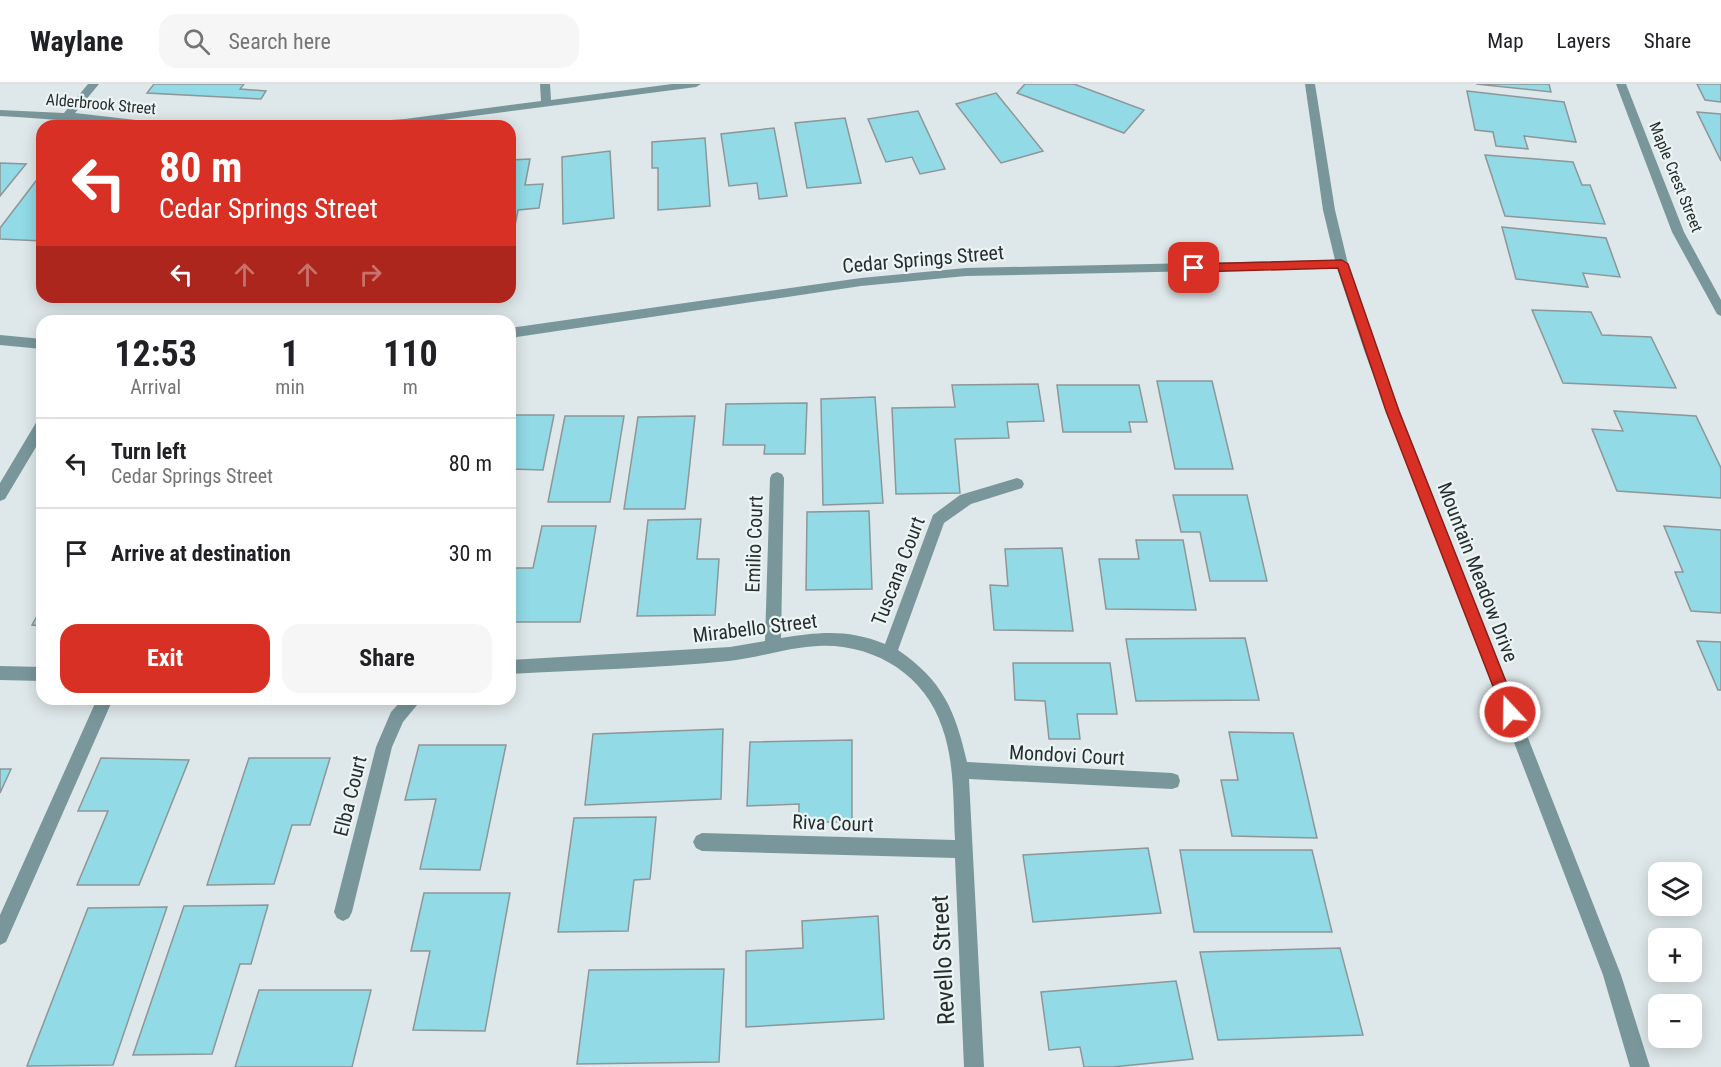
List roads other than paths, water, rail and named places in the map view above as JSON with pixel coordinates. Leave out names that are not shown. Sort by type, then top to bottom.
[{"type":"street","points":[[68,116],[94,84]]},
{"type":"street","points":[[545,84],[546,104]]},
{"type":"street","points":[[421,120],[696,84]]},
{"type":"street","name":"Mountain Meadow Drive","points":[[1310,84],[1329,210],[1342,264],[1371,353],[1612,975],[1640,1067]]},
{"type":"street","name":"Maple Crest Street","points":[[1621,84],[1678,232],[1721,311]]},
{"type":"street","name":"Alderbrook Street","points":[[0,113],[106,120]]},
{"type":"street","name":"Cedar Springs Street","points":[[516,332],[861,282],[966,272],[1342,264]]},
{"type":"street","points":[[0,340],[36,343]]},
{"type":"street","points":[[0,495],[36,435]]},
{"type":"street","name":"Emilio Court","points":[[773,648],[777,478]]},
{"type":"street","name":"Tuscana Court","points":[[889,653],[938,519],[953,505],[972,495],[1017,484]]},
{"type":"street","name":"Mirabello Street","points":[[516,667],[730,654],[819,639],[862,642],[889,653],[912,669],[928,685],[950,724],[960,770],[962,849]]},
{"type":"street","points":[[0,673],[36,674]]},
{"type":"street","points":[[0,936],[102,705]]},
{"type":"street","name":"Elba Court","points":[[344,912],[384,747],[396,717],[408,705]]},
{"type":"street","name":"Mondovi Court","points":[[960,770],[1172,781]]},
{"type":"street","name":"Riva Court","points":[[702,842],[962,849]]},
{"type":"street","name":"Revello Street","points":[[962,849],[974,1067]]}]
